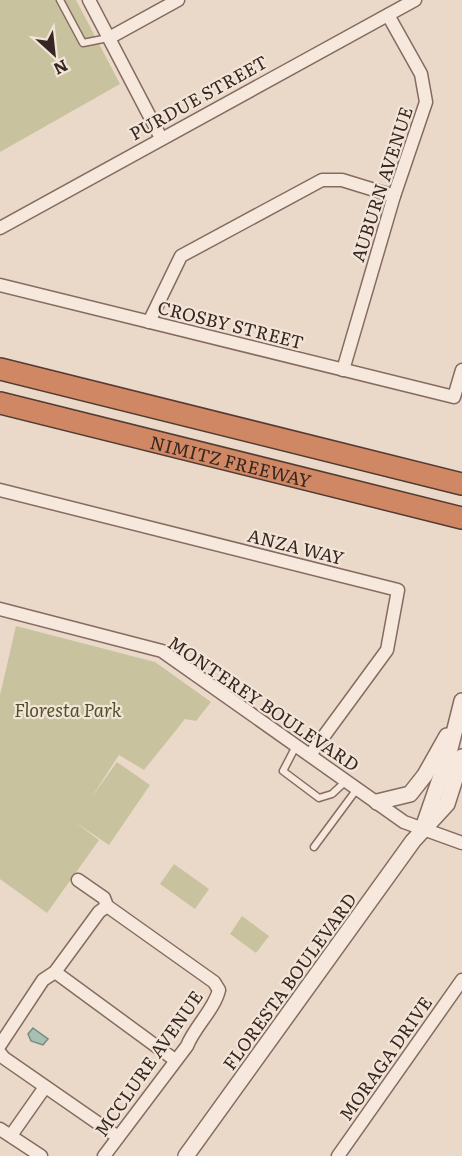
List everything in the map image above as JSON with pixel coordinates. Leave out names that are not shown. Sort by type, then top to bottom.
[{"type":"highway","name":"NIMITZ FREEWAY","points":[[0,369],[462,484]]},
{"type":"highway","name":"NIMITZ FREEWAY","points":[[0,403],[462,518]]},
{"type":"street","points":[[89,0],[161,138]]},
{"type":"street","points":[[109,38],[178,0]]},
{"type":"street","name":"PURDUE STREET","points":[[0,228],[415,0]]},
{"type":"street","name":"AUBURN AVENUE","points":[[343,370],[394,196],[426,102],[421,74],[388,15]]},
{"type":"street","points":[[149,322],[181,256],[322,180],[342,180],[394,196]]},
{"type":"street","name":"CROSBY STREET","points":[[0,285],[454,398],[462,370]]},
{"type":"street","name":"ANZA WAY","points":[[0,490],[399,590],[387,650],[310,755]]},
{"type":"street","name":"MONTEREY BOULEVARD","points":[[0,609],[162,651],[404,822],[462,843]]},
{"type":"street","name":"FLORESTA BOULEVARD","points":[[423,828],[462,701]]},
{"type":"street","points":[[377,802],[410,794],[425,775],[458,718]]},
{"type":"street","name":"FLORESTA BOULEVARD","points":[[186,1156],[423,828],[447,804],[462,757]]},
{"type":"street","points":[[0,1045],[43,980],[56,972],[99,912],[107,906],[104,898],[78,880]]},
{"type":"street","name":"MCCLURE AVENUE","points":[[104,1156],[175,1060],[217,998],[219,990],[214,982],[107,906]]},
{"type":"street","points":[[56,972],[175,1060]]},
{"type":"street","name":"MORAGA DRIVE","points":[[338,1156],[462,980]]},
{"type":"street","points":[[0,1053],[3,1058],[118,1137]]},
{"type":"street","points":[[41,1156],[6,1132],[45,1087]]},
{"type":"lane","points":[[60,0],[83,43],[109,38]]},
{"type":"lane","points":[[296,745],[283,771],[319,798],[332,794],[346,781]]},
{"type":"lane","points":[[314,848],[357,789]]},
{"type":"green space","points":[[0,0],[76,0],[120,84],[0,152]]},
{"type":"green space","name":"Floresta Park","points":[[16,626],[155,662],[211,702],[196,721],[185,719],[144,770],[119,755],[91,798],[117,762],[150,785],[109,845],[75,822],[99,840],[47,913],[0,879],[0,695]]},
{"type":"green space","points":[[174,864],[209,889],[195,909],[160,884]]},
{"type":"green space","points":[[242,916],[269,936],[256,953],[230,934]]},
{"type":"shaded area","points":[[33,1028],[48,1039],[43,1045],[31,1041],[28,1034]]}]
